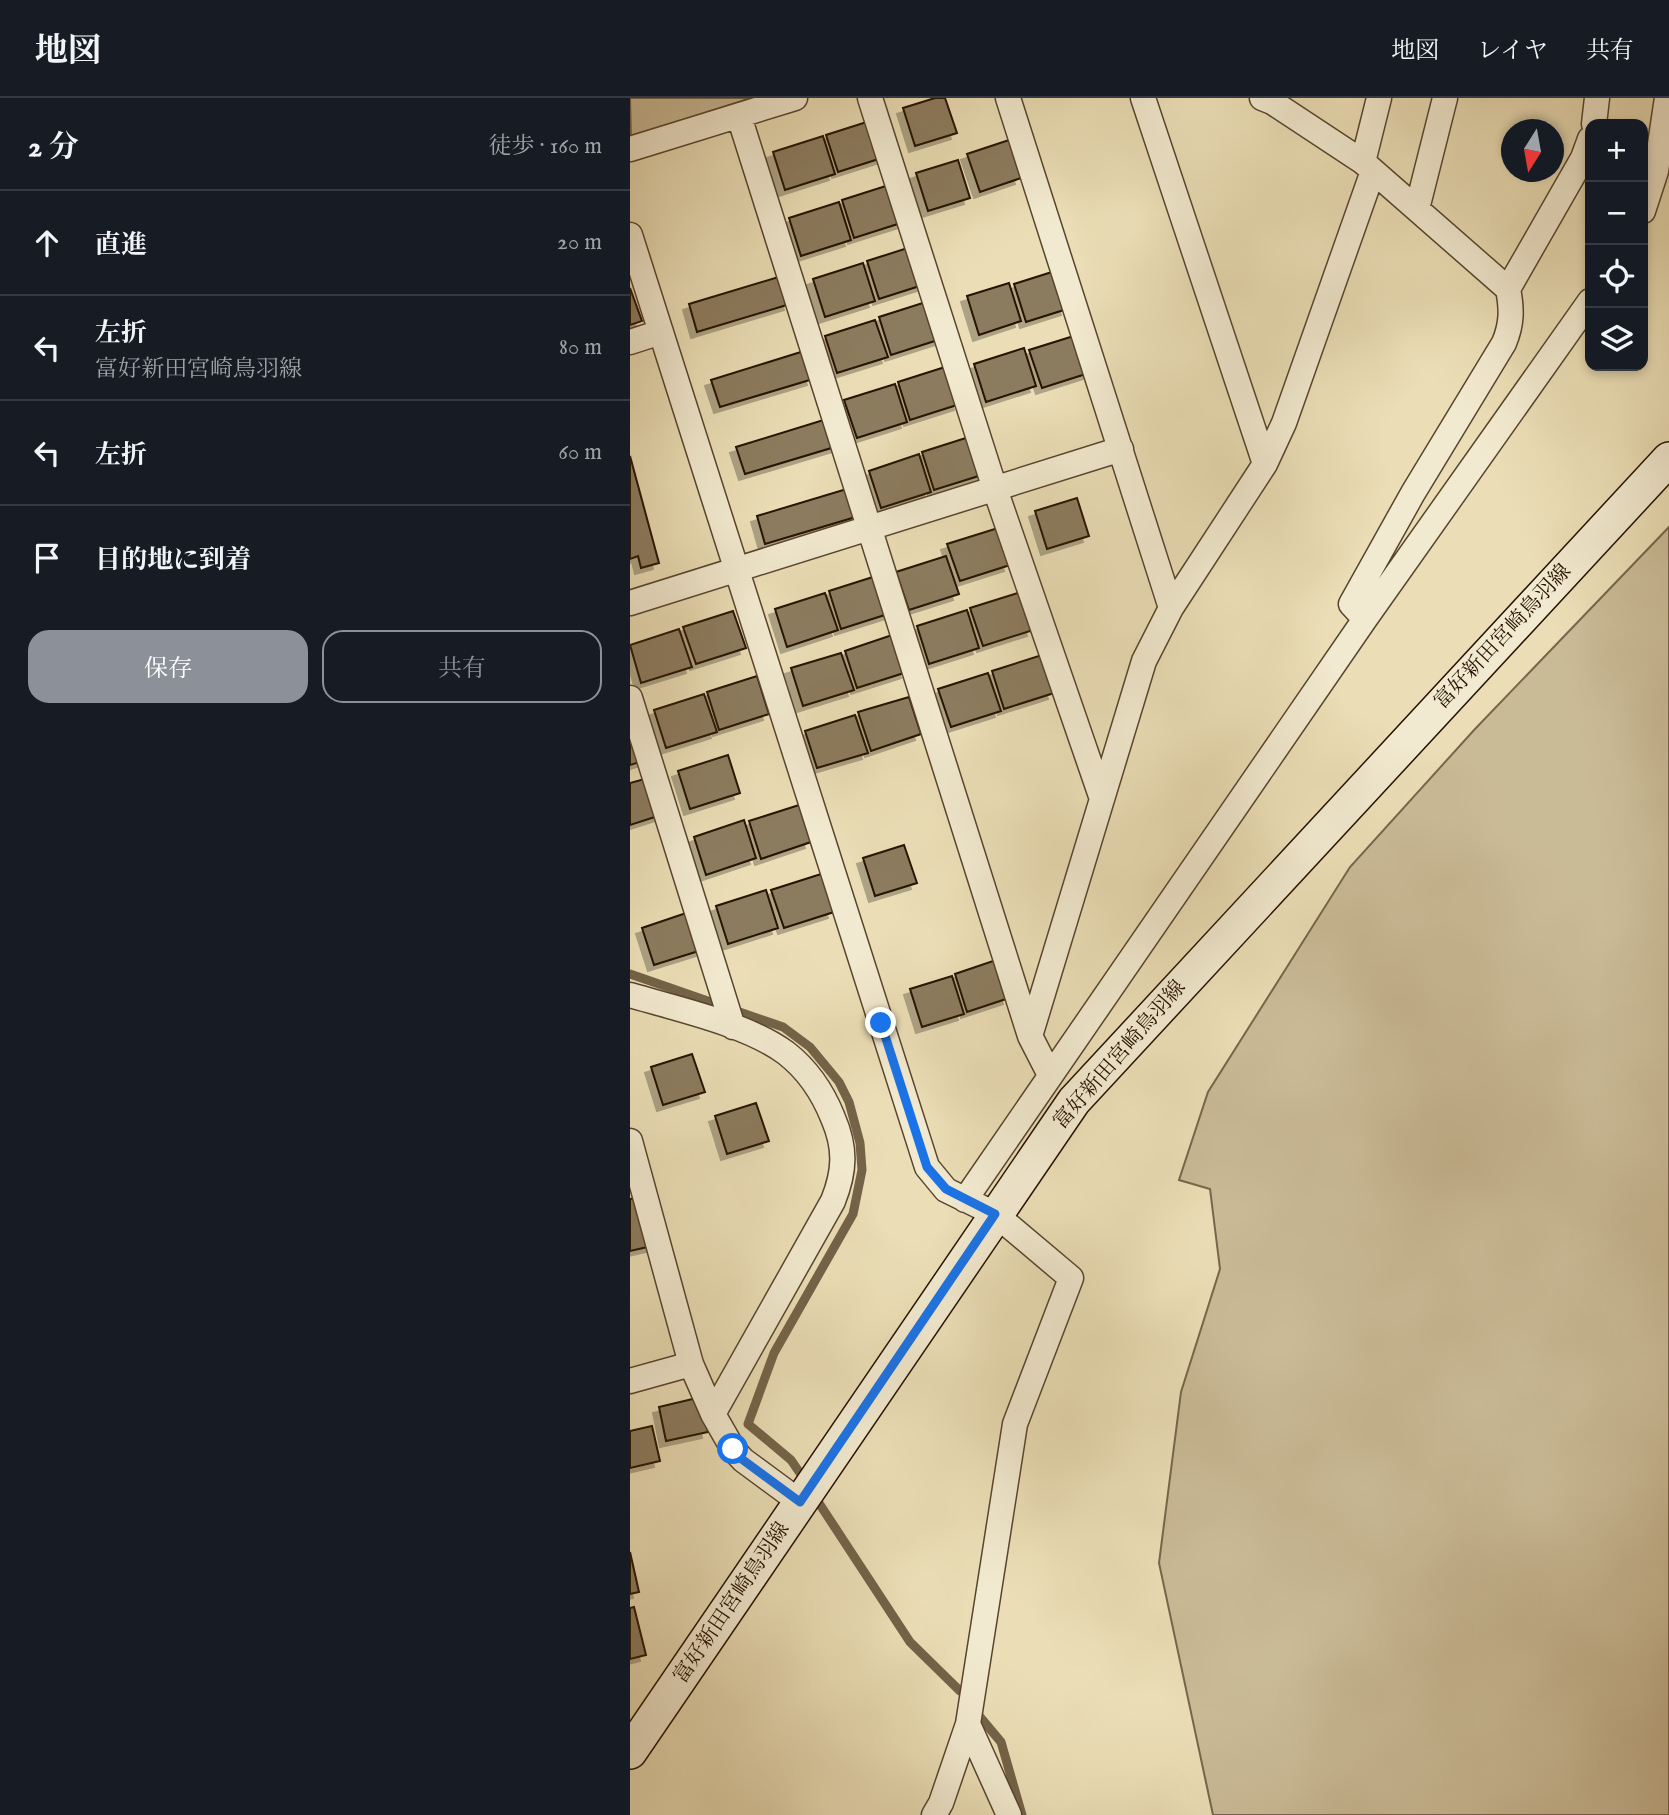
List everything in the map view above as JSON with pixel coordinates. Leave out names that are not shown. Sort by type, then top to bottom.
[{"type":"main road","name":"富好新田宮崎鳥羽線","points":[[630,1752],[1074,1101],[1669,459]]},
{"type":"street","points":[[630,149],[795,98]]},
{"type":"street","points":[[870,98],[995,489],[1101,796]]},
{"type":"street","points":[[1008,98],[1171,608]]},
{"type":"street","points":[[1143,98],[1265,464]]},
{"type":"street","points":[[1030,1036],[1144,661],[1171,608],[1265,464],[1284,423],[1368,166],[1379,98]]},
{"type":"street","points":[[1417,209],[1445,98]]},
{"type":"street","points":[[1595,119],[1597,98]]},
{"type":"street","points":[[1648,199],[1656,171],[1667,98]]},
{"type":"street","points":[[1269,99],[1368,166],[1508,289],[1512,308],[1511,326],[1504,343],[1412,493],[1351,604],[1365,619]]},
{"type":"street","points":[[738,116],[1030,1036],[1049,1075]]},
{"type":"street","points":[[1508,289],[1585,153]]},
{"type":"street","points":[[630,234],[927,1167],[946,1189],[995,1214],[1071,1278],[1015,1424],[968,1724],[941,1803],[934,1815]]},
{"type":"street","points":[[965,1200],[1365,619],[1585,308]]},
{"type":"street","points":[[630,342],[661,332]]},
{"type":"street","points":[[630,603],[1121,449]]},
{"type":"street","points":[[630,698],[730,1013]]},
{"type":"street","points":[[630,995],[730,1013],[786,1053],[812,1078],[827,1102],[838,1129],[844,1163],[833,1201],[713,1414]]},
{"type":"street","points":[[630,1141],[691,1364],[713,1414],[733,1449],[743,1460],[800,1502]]},
{"type":"street","points":[[630,1381],[691,1364]]},
{"type":"street","points":[[968,1724],[1009,1815]]},
{"type":"shaded area","points":[[630,98],[751,98],[631,137]]},
{"type":"shaded area","points":[[1669,527],[1669,1815],[1213,1815],[1159,1563],[1181,1392],[1220,1269],[1210,1189],[1179,1180],[1208,1092],[1350,867],[1475,729]]},
{"type":"building","points":[[935,98],[945,98],[957,133],[915,146],[903,108]]},
{"type":"building","points":[[876,119],[888,156],[838,172],[826,135]]},
{"type":"building","points":[[823,136],[835,174],[785,190],[773,152]]},
{"type":"building","points":[[1009,140],[1021,178],[980,192],[967,154]]},
{"type":"building","points":[[958,160],[970,198],[928,211],[916,173]]},
{"type":"building","points":[[892,184],[904,222],[854,238],[842,200]]},
{"type":"building","points":[[839,202],[851,240],[801,256],[789,218]]},
{"type":"building","points":[[917,245],[929,283],[879,299],[867,261]]},
{"type":"building","points":[[863,263],[875,301],[825,317],[813,279]]},
{"type":"building","points":[[1055,271],[1067,309],[1026,322],[1014,284]]},
{"type":"building","points":[[782,276],[790,304],[697,332],[689,304]]},
{"type":"building","points":[[1009,283],[1021,321],[979,335],[967,296]]},
{"type":"building","points":[[630,288],[642,321],[630,325]]},
{"type":"building","points":[[929,301],[941,339],[891,355],[879,317]]},
{"type":"building","points":[[875,320],[888,357],[837,373],[825,336]]},
{"type":"building","points":[[1080,334],[1092,372],[1042,388],[1029,350]]},
{"type":"building","points":[[1024,348],[1036,386],[986,402],[974,364]]},
{"type":"building","points":[[804,351],[813,379],[720,407],[711,380]]},
{"type":"building","points":[[948,366],[960,404],[910,420],[898,382]]},
{"type":"building","points":[[895,384],[907,422],[857,438],[844,400]]},
{"type":"building","points":[[830,418],[838,446],[745,474],[736,447]]},
{"type":"building","points":[[972,436],[985,474],[934,490],[922,452]]},
{"type":"building","points":[[919,454],[931,492],[881,508],[869,471]]},
{"type":"building","points":[[630,456],[659,563],[641,568],[638,556],[630,559]]},
{"type":"building","points":[[850,488],[859,516],[765,544],[757,516]]},
{"type":"building","points":[[1077,498],[1089,536],[1047,549],[1035,511]]},
{"type":"building","points":[[998,528],[1010,565],[960,581],[947,544]]},
{"type":"building","points":[[946,556],[959,594],[909,610],[896,572]]},
{"type":"building","points":[[879,575],[891,613],[841,629],[829,591]]},
{"type":"building","points":[[1021,592],[1033,630],[983,646],[970,608]]},
{"type":"building","points":[[825,593],[838,630],[787,647],[775,609]]},
{"type":"building","points":[[967,610],[979,648],[929,664],[917,626]]},
{"type":"building","points":[[733,611],[746,648],[696,664],[683,627]]},
{"type":"building","points":[[679,629],[692,667],[641,683],[630,645]]},
{"type":"building","points":[[895,634],[907,672],[857,688],[845,651]]},
{"type":"building","points":[[841,653],[854,690],[803,706],[791,668]]},
{"type":"building","points":[[1042,655],[1054,693],[1004,709],[992,671]]},
{"type":"building","points":[[988,673],[1001,711],[951,727],[938,689]]},
{"type":"building","points":[[757,676],[769,714],[719,730],[707,692]]},
{"type":"building","points":[[704,694],[717,732],[666,748],[654,710]]},
{"type":"building","points":[[909,697],[921,734],[871,751],[858,712]]},
{"type":"building","points":[[855,715],[868,753],[817,768],[805,731]]},
{"type":"building","points":[[630,723],[646,760],[630,765]]},
{"type":"building","points":[[728,755],[740,793],[690,809],[678,771]]},
{"type":"building","points":[[652,777],[664,814],[630,825],[630,783]]},
{"type":"building","points":[[799,805],[811,842],[761,859],[749,821]]},
{"type":"building","points":[[744,820],[756,858],[706,875],[694,837]]},
{"type":"building","points":[[904,845],[917,883],[875,896],[863,858]]},
{"type":"building","points":[[821,874],[834,912],[784,928],[771,890]]},
{"type":"building","points":[[766,890],[778,928],[728,944],[716,906]]},
{"type":"building","points":[[692,911],[705,949],[654,965],[642,928]]},
{"type":"building","points":[[996,960],[1009,998],[967,1012],[955,974]]},
{"type":"building","points":[[952,976],[964,1014],[922,1027],[910,989]]},
{"type":"building","points":[[692,1054],[705,1092],[663,1105],[651,1067]]},
{"type":"building","points":[[756,1103],[769,1141],[727,1154],[715,1116]]},
{"type":"building","points":[[640,1197],[652,1246],[630,1251],[630,1199]]},
{"type":"building","points":[[701,1397],[708,1432],[666,1441],[659,1407]]},
{"type":"building","points":[[652,1426],[660,1461],[630,1468],[630,1431]]},
{"type":"building","points":[[630,1552],[639,1592],[630,1594]]},
{"type":"building","points":[[634,1607],[646,1655],[630,1659],[630,1608]]},
{"type":"waterway","points":[[630,974],[783,1027],[810,1047],[839,1082],[849,1102],[860,1143],[862,1170],[853,1214],[774,1353],[748,1424],[791,1460],[806,1482]]},
{"type":"waterway","points":[[813,1494],[910,1642],[960,1691]]},
{"type":"waterway","points":[[980,1717],[1001,1742],[1022,1815]]},
{"type":"route","points":[[733,1449],[743,1460],[800,1502],[995,1214],[946,1189],[927,1167],[881,1023]]}]
